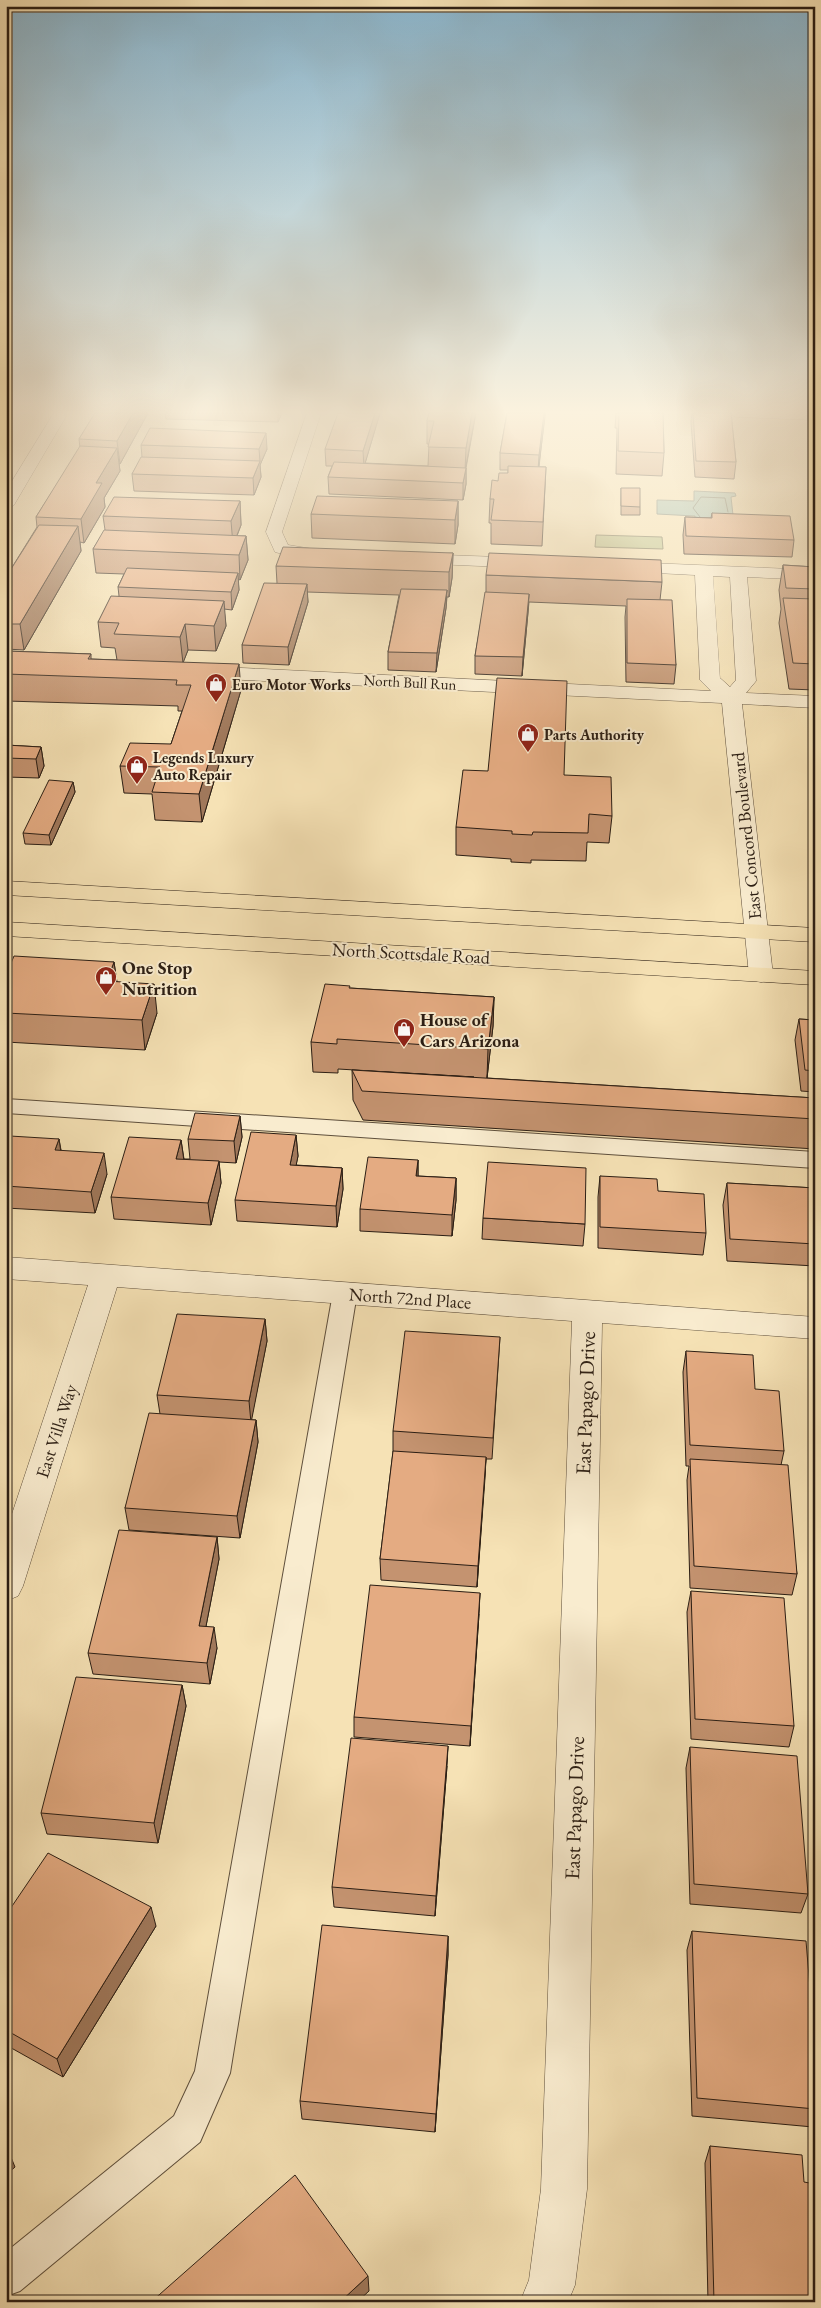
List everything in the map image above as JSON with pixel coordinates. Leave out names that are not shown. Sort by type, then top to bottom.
[{"type":"main road","points":[[6,888],[815,936]]},
{"type":"main road","name":"North Scottsdale Road","points":[[6,929],[815,978]]},
{"type":"street","points":[[278,521],[274,532],[281,548],[304,554],[333,555]]},
{"type":"street","points":[[399,558],[546,564]]},
{"type":"street","points":[[606,566],[815,575]]},
{"type":"street","points":[[704,571],[710,680],[731,698],[746,681],[738,572]]},
{"type":"street","name":"North Bull Run","points":[[186,671],[815,702]]},
{"type":"street","name":"East Concord Boulevard","points":[[731,698],[761,975]]},
{"type":"street","name":"North 72nd Place","points":[[6,1268],[815,1328]]},
{"type":"street","name":"East Villa Way","points":[[6,1586],[106,1276]]},
{"type":"street","name":"East Papago Drive","points":[[543,2302],[552,2285],[564,2189],[588,1311]]},
{"type":"lane","points":[[6,1106],[815,1160]]},
{"type":"lane","points":[[6,2277],[188,2129],[212,2073],[344,1293]]},
{"type":"green space","points":[[596,535],[662,537],[663,549],[595,547]]},
{"type":"water","points":[[695,521],[734,521],[734,524],[695,526]]},
{"type":"building","points":[[509,521],[543,521],[543,522]]},
{"type":"building","points":[[685,521],[791,521],[794,540],[686,536]]},
{"type":"building","points":[[39,525],[78,526],[20,624],[6,624],[6,577]]},
{"type":"building","points":[[104,530],[246,536],[239,555],[93,549]]},
{"type":"building","points":[[283,547],[453,553],[449,572],[276,566]]},
{"type":"building","points":[[489,553],[661,560],[662,582],[486,575]]},
{"type":"building","points":[[783,565],[815,567],[815,589],[786,588]]},
{"type":"building","points":[[127,568],[238,573],[231,592],[118,587]]},
{"type":"building","points":[[264,583],[307,584],[288,647],[242,645]]},
{"type":"building","points":[[401,589],[447,590],[437,653],[388,652]]},
{"type":"building","points":[[485,592],[529,594],[523,657],[475,656]]},
{"type":"building","points":[[111,596],[224,601],[214,626],[185,624],[180,637],[114,634],[119,623],[98,622]]},
{"type":"building","points":[[783,598],[815,599],[815,664],[793,663]]},
{"type":"building","points":[[627,599],[672,600],[676,665],[627,663]]},
{"type":"building","points":[[6,651],[91,654],[88,659],[239,664],[199,794],[152,792],[160,767],[120,766],[130,743],[171,744],[191,685],[176,685],[177,680],[6,674]]},
{"type":"building","name":"Parts Authority","points":[[497,678],[567,681],[564,775],[611,777],[612,816],[589,814],[588,833],[533,832],[532,835],[512,834],[512,831],[456,827],[463,770],[488,771]]},
{"type":"building","points":[[6,745],[41,747],[36,759],[6,758]]},
{"type":"building","points":[[49,780],[73,782],[49,835],[23,833]]},
{"type":"building","points":[[14,956],[114,962],[107,981],[154,984],[142,1020],[6,1013],[6,975]]},
{"type":"building","points":[[325,984],[350,986],[349,988],[494,997],[488,1049],[337,1039],[337,1044],[311,1042]]},
{"type":"building","points":[[799,1019],[815,1020],[815,1071],[805,1070]]},
{"type":"building","points":[[352,1070],[815,1098],[815,1119],[362,1091]]},
{"type":"building","points":[[195,1113],[240,1116],[234,1141],[188,1139]]},
{"type":"building","points":[[251,1132],[296,1135],[290,1165],[342,1168],[336,1206],[235,1200]]},
{"type":"building","points":[[10,1136],[59,1139],[55,1150],[104,1153],[91,1192],[6,1186],[6,1146]]},
{"type":"building","points":[[129,1137],[181,1140],[176,1159],[219,1161],[208,1203],[111,1197]]},
{"type":"building","points":[[368,1157],[418,1160],[416,1176],[456,1178],[452,1215],[360,1209]]},
{"type":"building","points":[[488,1162],[586,1168],[585,1224],[483,1218]]},
{"type":"building","points":[[600,1176],[657,1179],[658,1191],[704,1194],[706,1233],[600,1227]]},
{"type":"building","points":[[727,1183],[815,1188],[815,1244],[730,1239]]},
{"type":"building","points":[[177,1314],[265,1319],[249,1401],[157,1395]]},
{"type":"building","points":[[405,1331],[500,1337],[493,1438],[393,1431]]},
{"type":"building","points":[[686,1351],[753,1355],[755,1389],[779,1391],[784,1451],[690,1445]]},
{"type":"building","points":[[149,1413],[256,1420],[237,1516],[125,1508]]},
{"type":"building","points":[[393,1451],[486,1457],[478,1566],[380,1559]]},
{"type":"building","points":[[690,1459],[788,1465],[797,1574],[694,1566]]},
{"type":"building","points":[[119,1530],[217,1537],[199,1626],[214,1627],[207,1663],[88,1653]]},
{"type":"building","points":[[370,1585],[480,1593],[471,1726],[354,1717]]},
{"type":"building","points":[[691,1591],[784,1598],[794,1726],[695,1719]]},
{"type":"building","points":[[76,1677],[182,1685],[154,1823],[41,1813]]},
{"type":"building","points":[[351,1738],[448,1746],[436,1896],[332,1887]]},
{"type":"building","points":[[690,1747],[797,1756],[808,1894],[694,1884]]},
{"type":"building","points":[[48,1853],[151,1907],[57,2059],[6,2030],[6,1915]]},
{"type":"building","points":[[322,1925],[448,1936],[436,2114],[300,2101]]},
{"type":"building","points":[[692,1931],[806,1941],[815,2048],[815,2109],[697,2098]]},
{"type":"building","points":[[710,2146],[802,2155],[804,2182],[815,2184],[815,2302],[714,2302]]},
{"type":"building","points":[[295,2175],[368,2276],[340,2302],[151,2302]]},
{"type":"place","name":"Euro Motor Works","points":[[216,703]]},
{"type":"place","name":"Parts Authority","points":[[528,753]]},
{"type":"place","name":"Legends Luxury Auto Repair","points":[[137,785]]},
{"type":"place","name":"One Stop Nutrition","points":[[106,996]]},
{"type":"place","name":"House of Cars Arizona","points":[[404,1048]]}]
